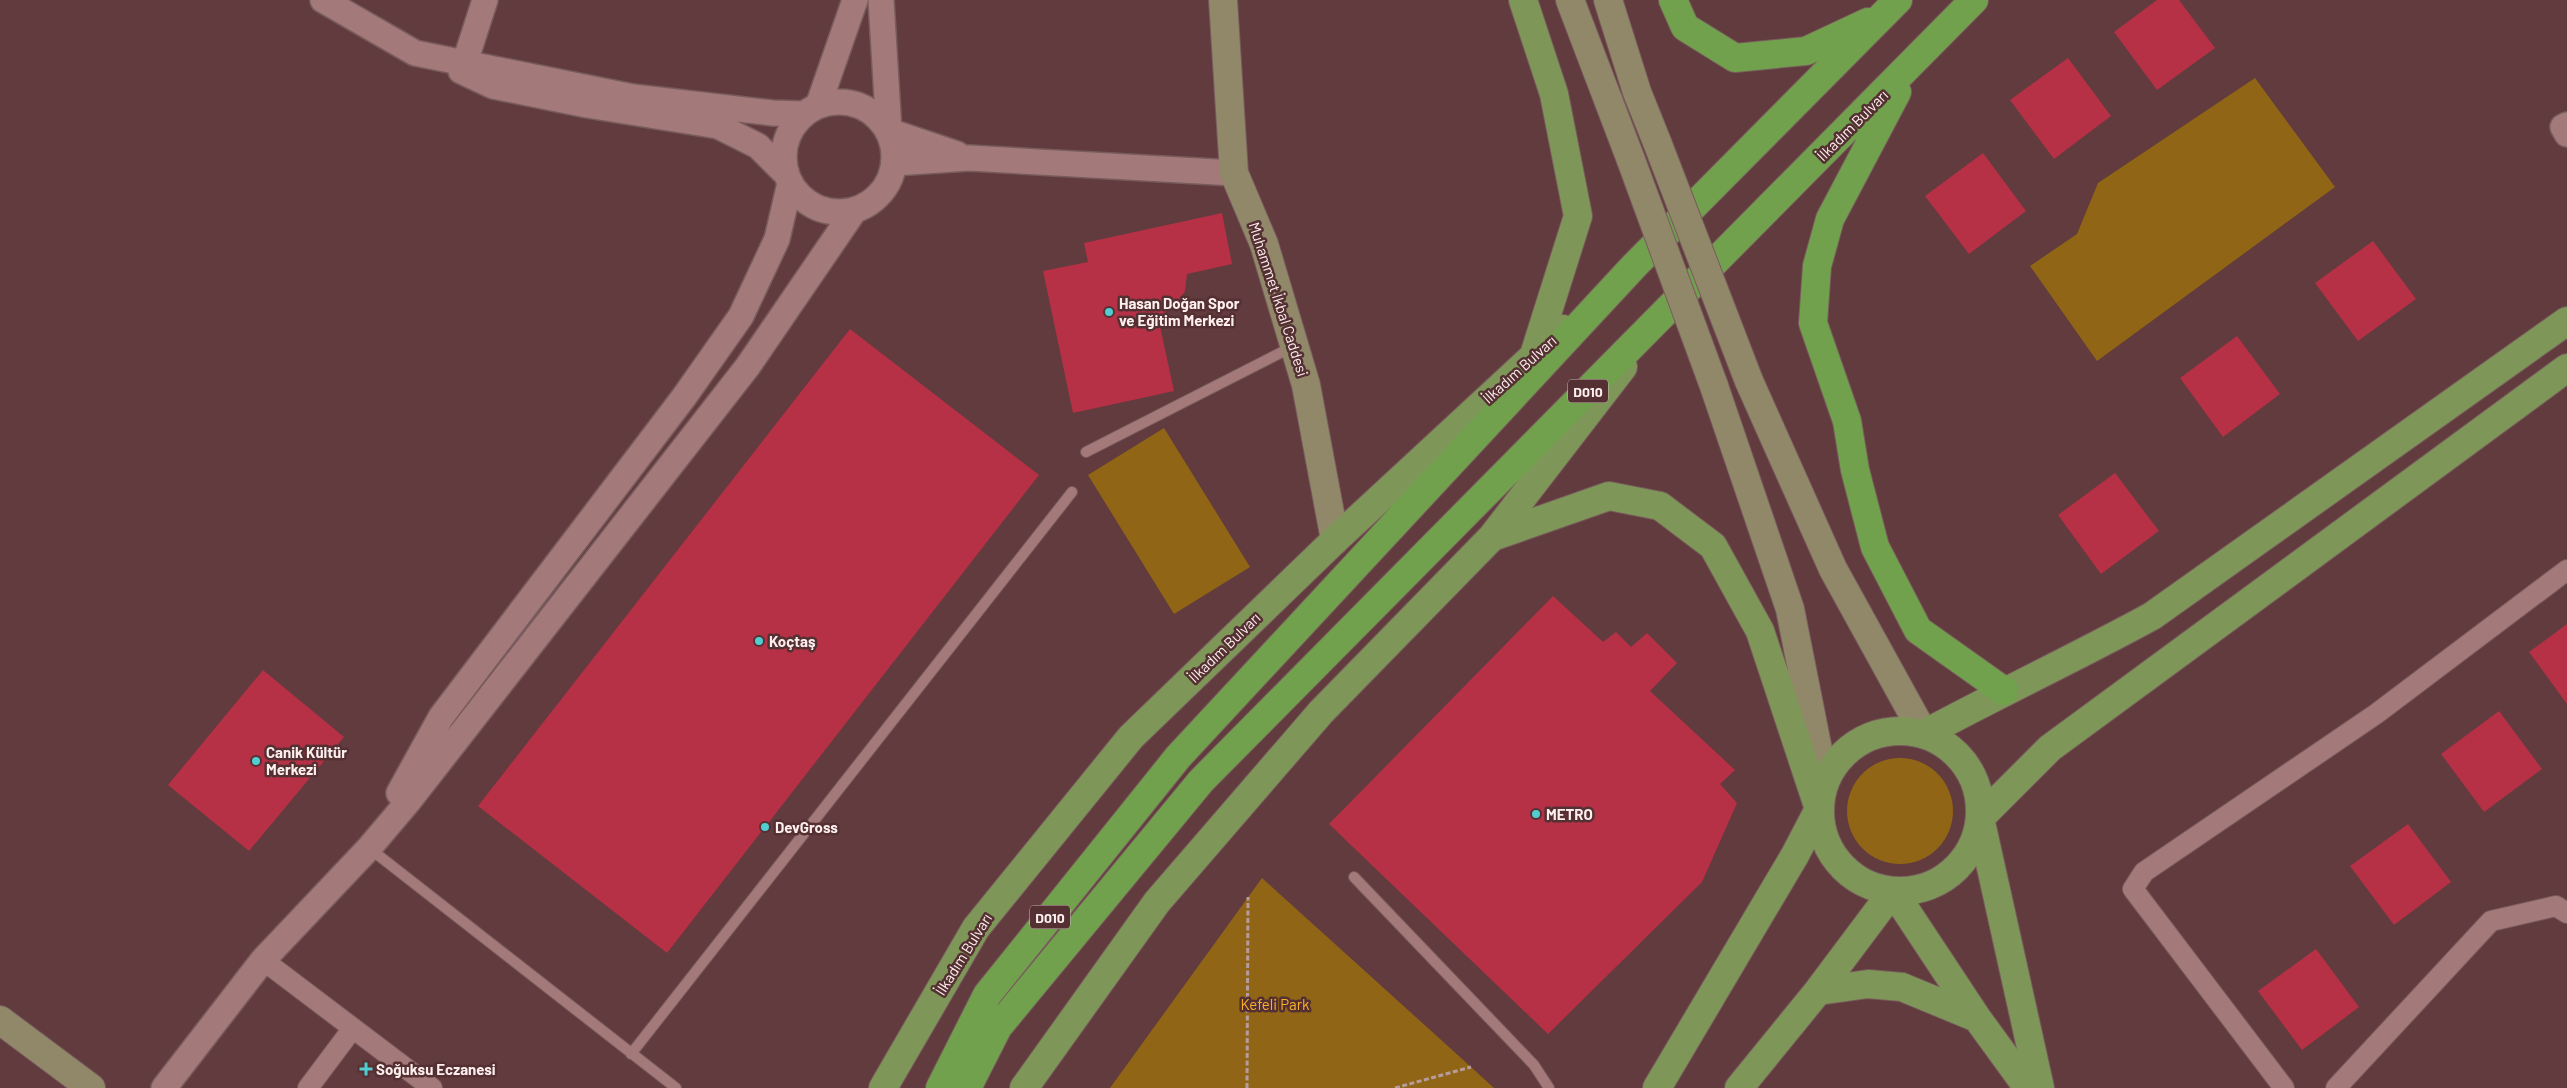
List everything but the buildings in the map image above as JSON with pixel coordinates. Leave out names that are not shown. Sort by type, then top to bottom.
[{"type":"highway","points":[[1673,0],[1685,26],[1735,58],[1806,51],[1892,7]]},
{"type":"highway","name":"İlkadım Bulvarı","points":[[967,1088],[998,1026],[1201,781],[1911,66],[1974,0]]},
{"type":"highway","name":"İlkadım Bulvarı","points":[[940,1088],[987,996],[1178,757],[1635,265],[1892,7]]},
{"type":"highway","points":[[1911,66],[1830,219],[1817,266],[1813,323],[1847,421],[1855,470],[1875,547],[1918,630],[2004,691]]},
{"type":"main road","name":"Muhammet İkbal Caddesi","points":[[1223,0],[1234,173],[1264,244],[1306,384],[1335,540]]},
{"type":"main road","points":[[1523,0],[1554,94],[1578,216],[1535,353]]},
{"type":"main road","points":[[1570,0],[1714,386],[1790,609],[1818,750],[1819,809],[1822,833],[1838,861],[1849,873],[1870,886],[1894,891],[1918,889],[1942,880],[1961,864],[1974,842],[1980,818],[2050,748],[2567,368]]},
{"type":"main road","points":[[1608,0],[1637,92],[1749,381],[1833,569],[1924,734]]},
{"type":"main road","name":"İlkadım Bulvarı","points":[[883,1088],[976,928],[1131,737],[1335,540],[1535,353],[1635,265]]},
{"type":"main road","name":"İlkadım Bulvarı","points":[[1024,1088],[1157,902],[1322,712],[1492,537],[1666,312]]},
{"type":"main road","points":[[1924,734],[2004,691],[2085,653],[2152,616],[2567,321]]},
{"type":"main road","points":[[1492,537],[1609,496],[1660,506],[1713,546],[1760,631],[1819,809]]},
{"type":"main road","points":[[1657,1088],[1795,855],[1819,809],[1824,785],[1836,763],[1853,746],[1875,734],[1900,730],[1924,734],[1949,747],[1967,766],[1978,791],[1980,818],[2040,1088]]},
{"type":"main road","points":[[1739,1088],[1818,991],[1894,891]]},
{"type":"main road","points":[[1894,891],[1977,1018],[2028,1088]]},
{"type":"main road","points":[[1818,991],[1868,984],[1902,987],[1977,1018]]},
{"type":"main road","points":[[0,1020],[91,1088]]},
{"type":"street","points":[[323,0],[415,53],[633,97],[773,114],[811,110],[834,102],[851,103],[866,108],[879,118],[889,131],[969,158]]},
{"type":"street","points":[[465,62],[485,0]]},
{"type":"street","points":[[369,848],[441,717],[684,397],[740,316],[777,239],[788,179],[784,165],[784,146],[792,129],[811,110],[855,0]]},
{"type":"street","points":[[430,56],[493,86],[587,105],[718,126],[758,146],[788,179],[801,198],[817,208],[835,213],[854,211],[869,204],[882,193],[890,180],[895,163],[894,147],[889,131],[881,0]]},
{"type":"street","points":[[895,163],[969,158],[1234,173]]},
{"type":"street","points":[[164,1088],[263,960],[369,848],[408,802],[748,366],[854,211]]},
{"type":"street","points":[[2284,1088],[2133,889],[2144,872],[2376,714],[2567,570]]},
{"type":"street","points":[[2336,1088],[2491,922],[2556,906],[2567,912]]},
{"type":"street","points":[[263,960],[432,1088]]},
{"type":"street","points":[[308,1088],[353,1028]]},
{"type":"lane","points":[[1086,452],[1295,346]]},
{"type":"lane","points":[[631,1054],[1072,492]]},
{"type":"lane","points":[[369,848],[676,1088]]},
{"type":"lane","points":[[1354,877],[1534,1064],[1549,1088]]},
{"type":"path","points":[[1247,1088],[1248,897]]},
{"type":"path","points":[[1395,1088],[1471,1067]]},
{"type":"green space","points":[[2255,78],[2335,187],[2097,361],[2030,266],[2077,234],[2098,183]]},
{"type":"green space","points":[[1164,428],[1250,567],[1174,614],[1088,475]]},
{"type":"green space","points":[[1900,758],[1920,762],[1938,773],[1949,791],[1953,811],[1949,831],[1938,849],[1920,860],[1900,864],[1880,860],[1862,849],[1851,831],[1847,811],[1851,791],[1862,773],[1880,762]]},
{"type":"green space","name":"Kefeli Park","points":[[1262,878],[1471,1067],[1494,1088],[1110,1088]]},
{"type":"place","name":"Hasan Doğan Spor ve Eğitim Merkezi","points":[[1109,312]]},
{"type":"place","name":"Koçtaş","points":[[759,641]]},
{"type":"place","name":"Canik Kültür Merkezi","points":[[256,761]]},
{"type":"place","name":"METRO","points":[[1536,814]]},
{"type":"place","name":"DevGross","points":[[765,827]]},
{"type":"place","name":"Soğuksu Eczanesi","points":[[366,1069]]}]
